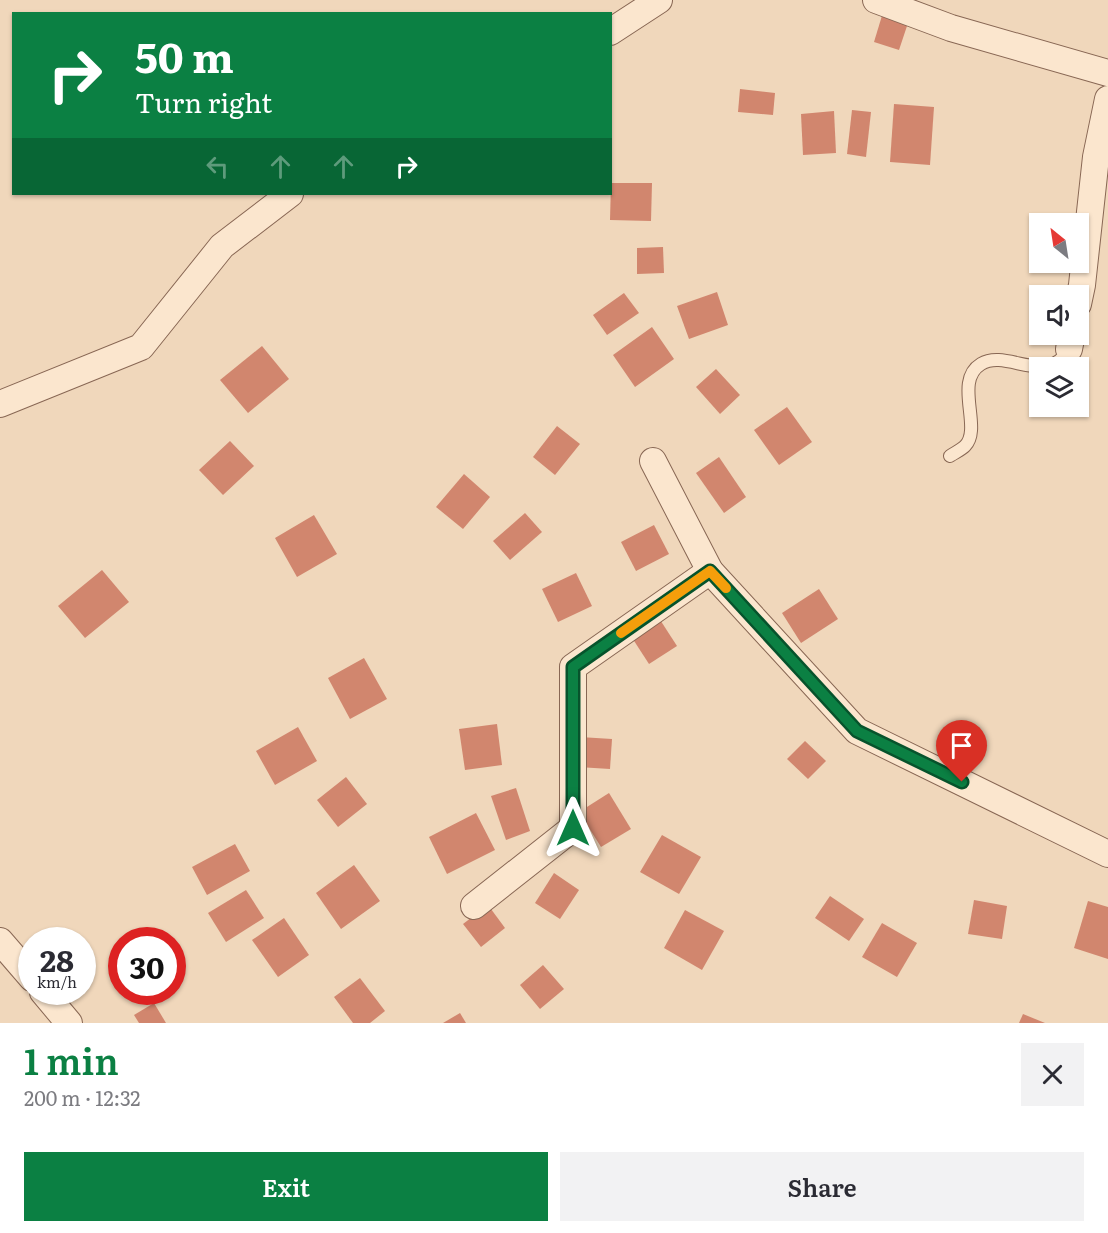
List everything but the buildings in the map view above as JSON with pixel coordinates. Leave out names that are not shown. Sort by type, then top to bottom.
[{"type":"street","points":[[612,31],[659,0]]},
{"type":"street","points":[[876,0],[951,28],[1108,73]]},
{"type":"street","points":[[1082,285],[1096,157],[1108,99]]},
{"type":"street","points":[[0,404],[141,347],[222,246],[289,195]]},
{"type":"street","points":[[653,461],[710,571],[857,731],[1108,854]]},
{"type":"street","points":[[474,906],[573,828],[573,667],[710,571]]},
{"type":"street","points":[[0,941],[18,962]]},
{"type":"street","points":[[54,1005],[69,1023]]},
{"type":"lane","points":[[950,456],[966,445],[971,435],[968,388],[972,373],[981,364],[997,361],[1036,367],[1053,365],[1065,357],[1070,345]]},
{"type":"slow traffic","points":[[621,633],[710,571],[726,588]]},
{"type":"route","points":[[573,828],[573,667],[710,571],[857,731],[962,782]]}]
